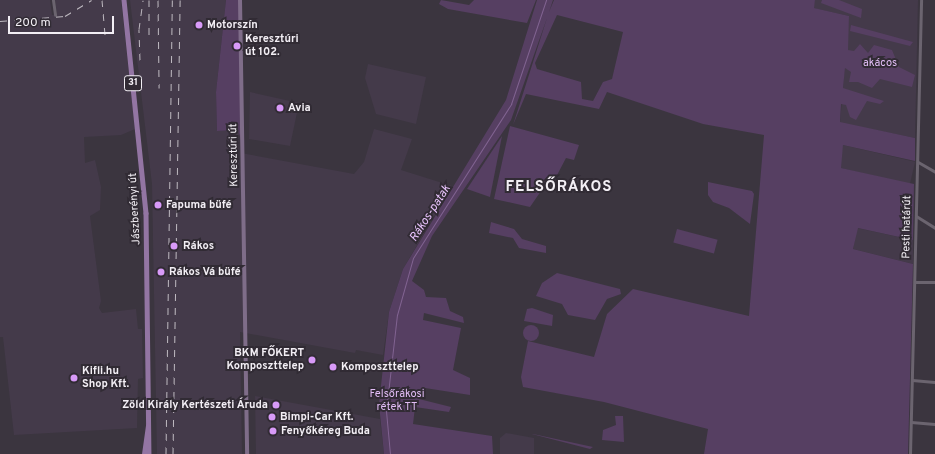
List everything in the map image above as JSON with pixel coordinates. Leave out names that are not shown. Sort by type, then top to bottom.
[{"type":"main road","name":"Jászberényi út","points":[[124,0],[146,213],[149,454]]},
{"type":"main road","name":"Keresztúri út","points":[[240,0],[247,454]]},
{"type":"main road","name":"Jászberényi út","points":[[144,454],[149,419]]},
{"type":"street","points":[[53,0],[55,15]]},
{"type":"street","name":"Pesti határút","points":[[910,454],[921,0]]},
{"type":"street","points":[[918,162],[935,172]]},
{"type":"street","points":[[916,216],[935,228]]},
{"type":"street","points":[[914,282],[935,282]]},
{"type":"street","points":[[912,380],[935,382]]},
{"type":"street","points":[[911,422],[935,424]]},
{"type":"shaded area","points":[[0,0],[50,0],[52,15],[57,14],[55,0],[121,0],[135,129],[121,135],[84,137],[85,163],[95,160],[101,187],[100,210],[90,216],[101,301],[99,308],[102,313],[136,309],[138,329],[142,329],[143,378],[138,379],[137,428],[14,435],[3,337],[0,337]]},
{"type":"shaded area","points":[[130,0],[226,0],[216,92],[217,131],[239,130],[239,191],[241,153],[354,174],[364,162],[374,129],[412,139],[401,170],[452,186],[403,269],[389,312],[383,355],[356,350],[355,353],[240,332],[242,454],[157,454],[152,184]]},
{"type":"shaded area","points":[[815,0],[918,0],[915,138],[840,123],[849,16],[813,8]]},
{"type":"shaded area","points":[[368,64],[426,77],[416,124],[376,114],[365,78]]},
{"type":"shaded area","points":[[250,92],[299,103],[290,146],[249,139]]},
{"type":"shaded area","points":[[843,145],[915,162],[910,184],[838,167]]},
{"type":"shaded area","points":[[857,228],[913,240],[913,264],[853,249]]},
{"type":"shaded area","points":[[255,396],[380,419],[384,454],[256,454]]},
{"type":"shaded area","points":[[506,433],[534,438],[534,454],[500,454],[500,438]]},
{"type":"green space","points":[[226,0],[241,0],[241,140],[238,130],[217,131],[216,92]]},
{"type":"green space","points":[[441,0],[469,5],[474,0],[536,0],[527,23],[448,9],[439,4]]},
{"type":"green space","points":[[537,0],[553,0],[549,12],[554,0],[815,0],[814,8],[849,16],[848,50],[854,51],[860,44],[868,53],[874,45],[892,50],[899,67],[915,75],[912,87],[880,79],[872,88],[858,82],[849,82],[851,72],[845,68],[843,88],[884,101],[880,104],[867,101],[856,120],[850,117],[846,105],[841,104],[840,122],[915,138],[915,161],[843,145],[841,168],[914,184],[913,240],[858,228],[853,249],[913,264],[908,454],[704,454],[708,429],[604,402],[523,387],[521,377],[528,341],[594,357],[607,314],[633,289],[749,316],[764,135],[703,124],[607,92],[599,109],[526,94],[513,125],[547,18],[511,120],[432,236],[412,281],[424,290],[426,297],[446,298],[450,311],[463,317],[464,323],[424,313],[423,320],[461,328],[453,370],[470,378],[470,395],[425,388],[419,399],[451,407],[449,412],[415,407],[413,424],[492,436],[493,454],[384,454],[379,404],[389,312],[403,269],[506,100]],"holes":[[[557,15],[623,32],[612,79],[603,82],[593,101],[582,99],[581,82],[537,69],[535,63]]]},
{"type":"green space","points":[[822,0],[839,0],[862,9],[861,18],[821,3]]},
{"type":"green space","points":[[851,25],[913,42],[910,46],[850,31]]},
{"type":"green space","points":[[510,126],[579,145],[574,160],[566,158],[555,179],[550,178],[530,207],[494,199]]},
{"type":"green space","points":[[502,136],[490,197],[467,189],[498,142]]},
{"type":"green space","points":[[708,182],[752,191],[754,194],[750,224],[729,208],[713,202],[708,195]]},
{"type":"green space","points":[[491,222],[514,229],[522,239],[546,246],[546,253],[519,248],[513,238],[489,233]]},
{"type":"green space","points":[[677,229],[718,240],[714,253],[673,243]]},
{"type":"green space","points":[[557,273],[620,289],[621,294],[607,299],[595,320],[568,315],[562,304],[536,296],[542,283]]},
{"type":"green space","points":[[532,308],[553,315],[552,326],[524,321],[527,309]]},
{"type":"green space","points":[[531,325],[537,327],[539,333],[537,339],[531,341],[525,339],[523,333],[525,327]]},
{"type":"green space","points":[[615,416],[623,416],[624,442],[602,440],[603,430],[616,425]]},
{"type":"green space","points":[[533,434],[593,447],[590,449]]},
{"type":"waterway","name":"Rákos-patak","points":[[390,454],[386,411],[397,315],[413,258],[511,104],[546,0]]},
{"type":"railway","points":[[0,21],[65,16],[92,0]]},
{"type":"railway","points":[[102,0],[105,37]]},
{"type":"railway","points":[[140,60],[139,29],[143,0]]},
{"type":"railway","points":[[149,0],[149,36]]},
{"type":"railway","points":[[158,0],[159,88]]},
{"type":"railway","points":[[166,454],[172,0]]},
{"type":"railway","points":[[173,454],[180,0]]},
{"type":"place","name":"Motorszín","points":[[199,25]]},
{"type":"place","name":"Keresztúri út 102.","points":[[237,46]]},
{"type":"place","name":"Avia","points":[[280,108]]},
{"type":"place","name":"Fapuma büfé","points":[[158,205]]},
{"type":"place","name":"Rákos","points":[[174,246]]},
{"type":"place","name":"Rákos Vá büfé","points":[[161,272]]},
{"type":"place","name":"BKM FŐKERT Komposzttelep","points":[[312,360]]},
{"type":"place","name":"Komposzttelep","points":[[333,367]]},
{"type":"place","name":"Kifli.hu Shop Kft.","points":[[74,378]]},
{"type":"place","name":"Zöld Király Kertészeti Áruda","points":[[276,405]]},
{"type":"place","name":"Bimpi-Car Kft.","points":[[272,417]]},
{"type":"place","name":"Fenyőkéreg Buda","points":[[273,431]]},
{"type":"district","name":"FELSŐRÁKOS","points":[[559,188]]},
{"type":"park label","name":"akácos","points":[[880,63]]},
{"type":"park label","name":"Felsőrákosi rétek TT","points":[[397,401]]}]
